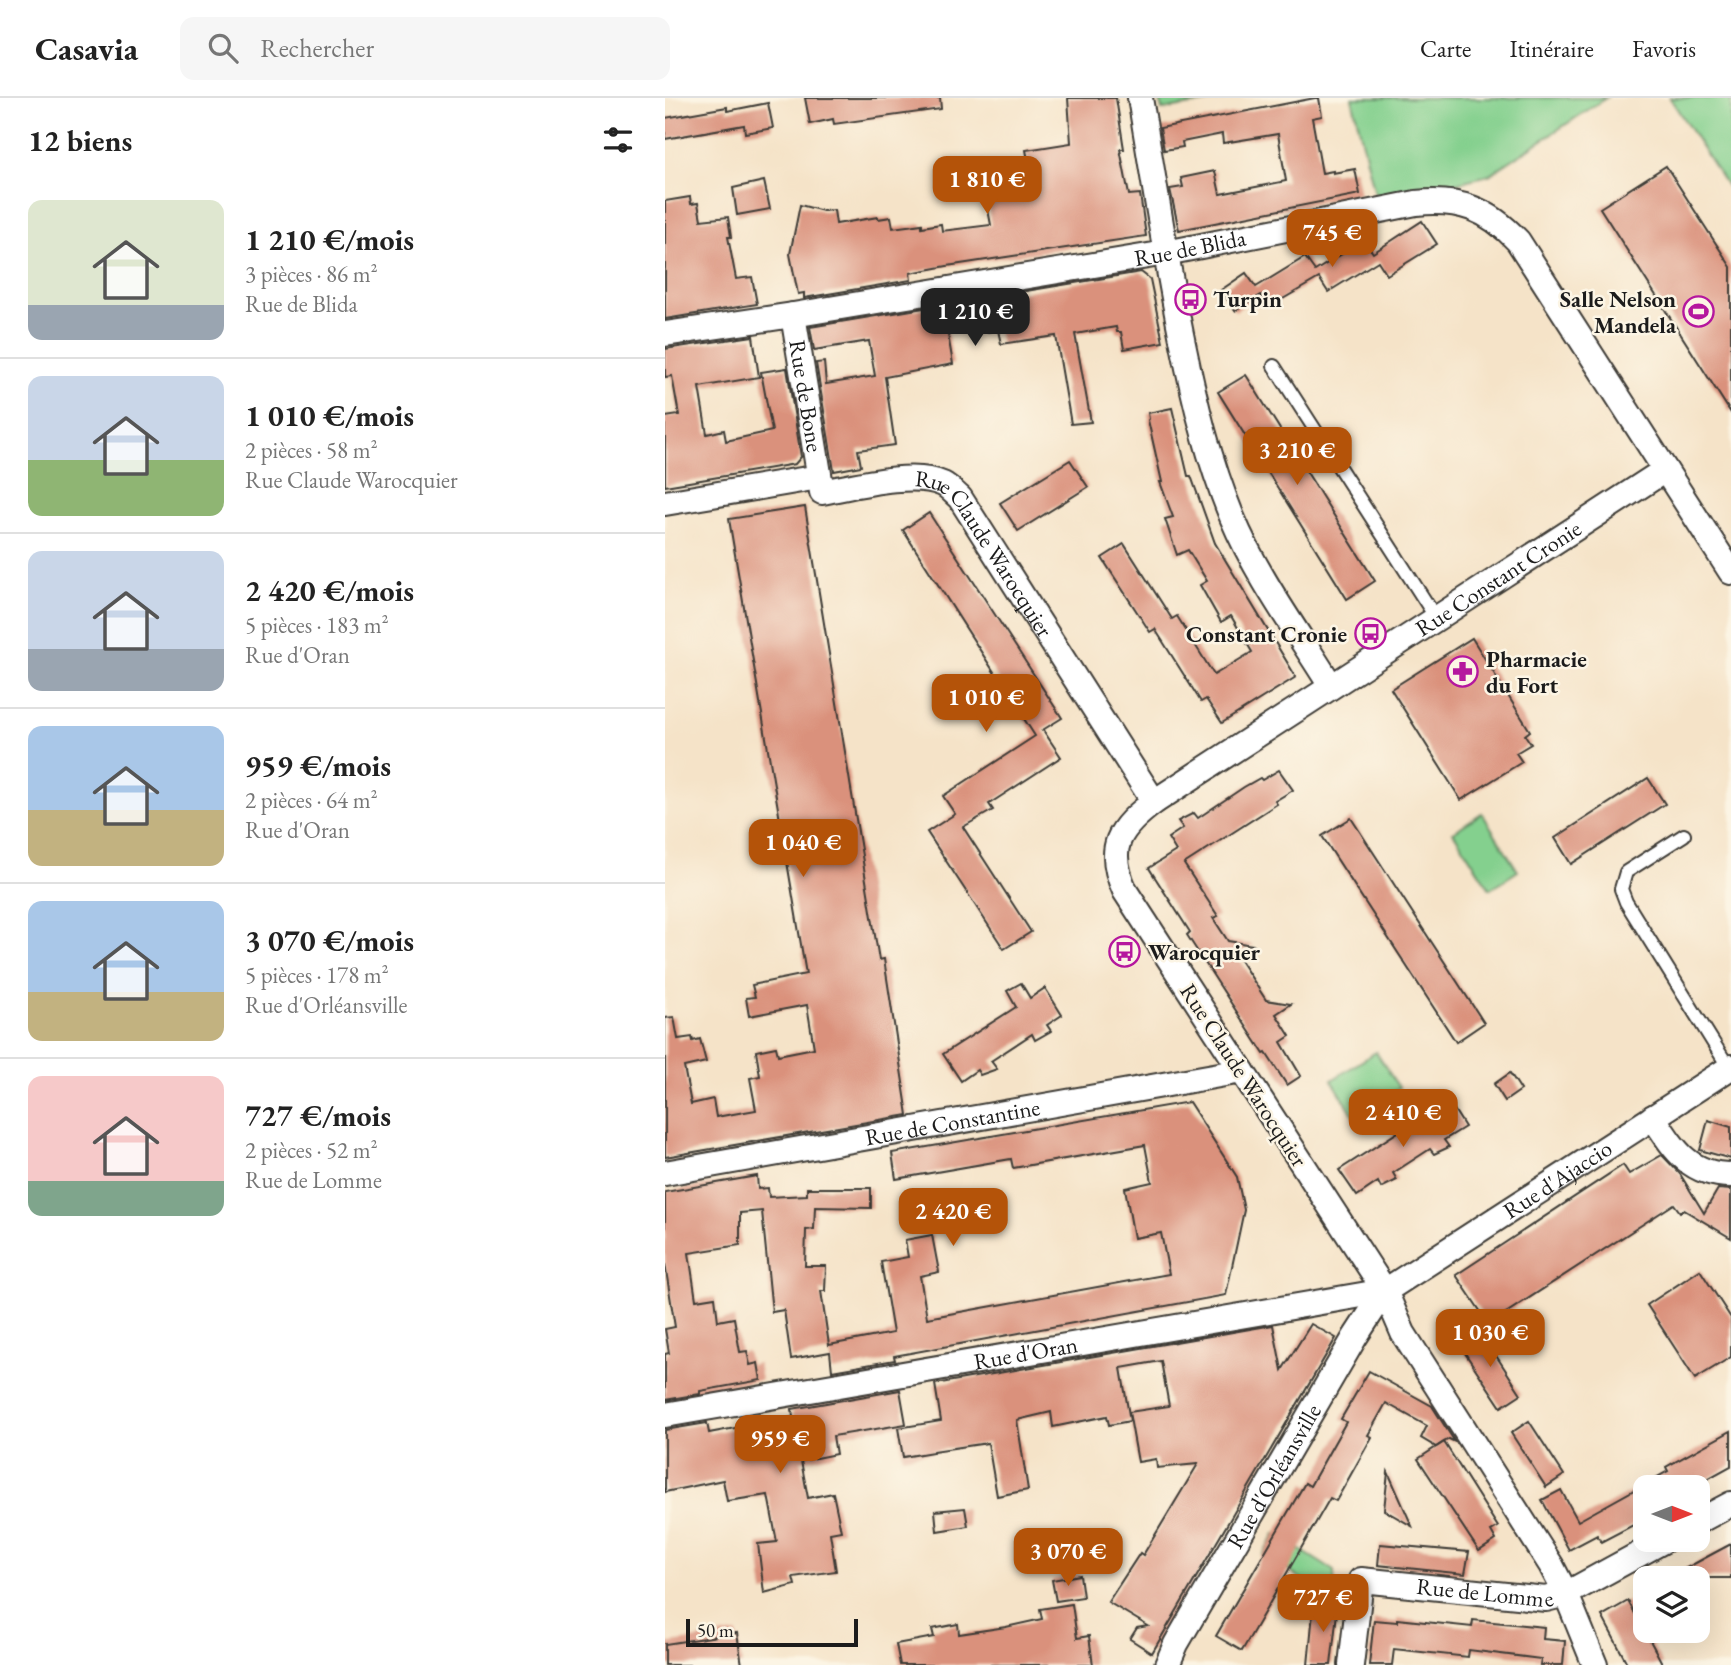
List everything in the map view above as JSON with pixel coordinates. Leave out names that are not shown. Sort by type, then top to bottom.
[{"type":"street","points":[[1140,98],[1165,253],[1203,436],[1233,519],[1261,573],[1331,686]]},
{"type":"street","name":"Rue de Blida","points":[[665,334],[1165,253],[1416,203],[1451,202],[1482,212],[1507,229],[1518,241],[1665,470]]},
{"type":"street","name":"Rue de Bone","points":[[793,315],[819,477]]},
{"type":"street","points":[[1665,470],[1731,572]]},
{"type":"street","name":"Rue Constant Cronie","points":[[1154,802],[1665,470]]},
{"type":"street","points":[[665,503],[819,477]]},
{"type":"street","name":"Rue Claude Warocquier","points":[[819,477],[822,492],[913,478],[940,483],[960,498],[1154,802],[1136,815],[1119,838],[1116,850],[1119,878],[1125,891],[1385,1291],[1403,1333],[1541,1548],[1566,1594],[1595,1665]]},
{"type":"street","name":"Rue d'Ajaccio","points":[[1385,1291],[1730,1068]]},
{"type":"street","name":"Rue de Constantine","points":[[665,1173],[1242,1070]]},
{"type":"street","points":[[1653,1117],[1676,1150],[1693,1166],[1711,1174],[1731,1175]]},
{"type":"street","name":"Rue d'Oran","points":[[665,1415],[1385,1291]]},
{"type":"street","name":"Rue d'Orléansville","points":[[1167,1665],[1176,1644],[1355,1337],[1385,1291]]},
{"type":"street","points":[[1710,1515],[1731,1504]]},
{"type":"street","points":[[1566,1594],[1643,1552]]},
{"type":"street","name":"Rue de Lomme","points":[[1351,1665],[1361,1580],[1537,1599],[1566,1594]]},
{"type":"lane","points":[[1274,366],[1437,618]]},
{"type":"lane","points":[[1684,835],[1626,872],[1621,889],[1626,902],[1730,1068]]},
{"type":"green space","points":[[1160,98],[1233,98],[1162,110]]},
{"type":"green space","points":[[1352,98],[1606,98],[1489,175],[1377,202]]},
{"type":"green space","points":[[1670,98],[1731,98],[1731,192]]},
{"type":"green space","points":[[1482,813],[1518,871],[1490,889],[1453,832]]},
{"type":"green space","points":[[1376,1052],[1399,1088],[1355,1117],[1332,1080]]},
{"type":"green space","points":[[1275,1534],[1334,1571],[1335,1600],[1263,1555]]},
{"type":"building","points":[[805,98],[940,98],[941,109],[834,124],[833,119],[810,124]]},
{"type":"building","points":[[1068,98],[1116,98],[1124,149],[1120,149],[1129,195],[1140,194],[1146,236],[947,266],[910,273],[911,280],[804,298],[804,293],[798,294],[790,254],[800,205],[823,211],[834,210],[836,224],[891,217],[893,228],[941,224],[942,231],[991,225],[985,194],[993,193],[990,175],[1030,170],[1026,150],[1071,143]]},
{"type":"building","points":[[1319,98],[1322,116],[1312,118],[1322,173],[1355,169],[1360,194],[1179,230],[1170,189],[1183,187],[1181,178],[1215,171],[1220,194],[1286,181],[1278,134],[1223,143],[1222,134],[1182,142],[1183,147],[1164,150],[1160,128]]},
{"type":"building","points":[[768,103],[773,128],[745,133],[744,125],[665,139],[665,118]]},
{"type":"building","name":"Salle Nelson Mandela","points":[[1666,166],[1731,267],[1731,413],[1600,208]]},
{"type":"building","points":[[764,181],[770,209],[737,215],[733,188]]},
{"type":"building","points":[[690,197],[691,204],[698,203],[701,220],[728,217],[731,237],[728,237],[736,279],[752,277],[757,304],[665,319],[665,201]]},
{"type":"building","points":[[1422,221],[1437,244],[1387,275],[1378,261],[1328,292],[1319,278],[1269,307],[1261,295],[1235,311],[1221,290],[1246,273],[1256,287],[1305,257],[1315,271],[1364,240],[1373,253]]},
{"type":"building","points":[[1141,272],[1150,279],[1163,342],[1124,349],[1121,332],[1117,332],[1116,327],[1075,334],[1091,422],[1071,424],[1056,336],[1001,344],[998,330],[986,332],[984,323],[947,329],[953,364],[885,377],[895,445],[858,450],[861,466],[834,471],[816,363],[824,362],[826,384],[875,376],[869,341],[814,350],[810,327]]},
{"type":"building","points":[[753,336],[759,377],[699,387],[707,434],[724,430],[726,441],[772,431],[761,372],[787,368],[801,457],[795,464],[665,486],[665,417],[679,415],[672,376],[665,377],[665,349]]},
{"type":"building","points":[[1246,375],[1375,581],[1347,599],[1218,392]]},
{"type":"building","points":[[1172,408],[1188,476],[1191,476],[1215,543],[1296,677],[1222,723],[1206,699],[1201,702],[1155,629],[1150,632],[1102,558],[1124,544],[1172,619],[1177,616],[1214,675],[1252,652],[1231,616],[1221,622],[1200,585],[1207,581],[1188,550],[1177,555],[1165,519],[1173,517],[1160,482],[1148,413]]},
{"type":"building","points":[[1070,460],[1088,487],[1018,531],[1000,503]]},
{"type":"building","points":[[805,507],[879,960],[884,959],[908,1115],[665,1157],[665,1018],[674,1017],[678,1039],[700,1039],[706,1062],[684,1067],[691,1104],[713,1099],[716,1117],[756,1110],[750,1078],[760,1076],[756,1051],[776,1047],[778,1055],[814,1048],[807,1005],[749,1016],[746,998],[755,997],[752,985],[806,974],[729,519]]},
{"type":"building","points":[[929,513],[1062,718],[1041,731],[1043,730],[1061,757],[989,804],[993,810],[963,827],[1031,932],[1004,949],[927,832],[955,814],[943,796],[1035,736],[903,530]]},
{"type":"building","points":[[1472,638],[1530,731],[1525,735],[1531,744],[1516,753],[1522,762],[1461,800],[1391,689]]},
{"type":"building","points":[[1279,770],[1293,790],[1275,801],[1277,804],[1184,864],[1218,916],[1213,918],[1228,941],[1253,945],[1236,954],[1266,1000],[1291,1004],[1276,1014],[1290,1036],[1281,1042],[1301,1076],[1287,1085],[1187,935],[1190,932],[1149,868],[1176,851],[1168,838],[1183,828],[1178,821],[1194,813],[1198,818],[1244,787]]},
{"type":"building","points":[[1648,778],[1665,804],[1571,864],[1555,838]]},
{"type":"building","points":[[1351,818],[1484,1023],[1456,1042],[1322,836]]},
{"type":"building","points":[[1021,983],[1030,998],[1045,988],[1062,1015],[1047,1025],[1051,1031],[1035,1040],[1032,1034],[991,1061],[997,1069],[980,1075],[977,1070],[961,1081],[943,1054],[1016,1007],[1007,991]]},
{"type":"building","points":[[1510,1073],[1521,1090],[1505,1101],[1494,1084]]},
{"type":"building","points":[[1448,1100],[1465,1127],[1444,1140],[1449,1147],[1434,1154],[1430,1149],[1393,1173],[1397,1180],[1381,1188],[1378,1182],[1357,1196],[1339,1170]]},
{"type":"building","points":[[1189,1102],[1237,1177],[1244,1210],[1226,1295],[894,1356],[895,1360],[832,1371],[830,1352],[791,1359],[784,1310],[772,1312],[762,1211],[740,1213],[740,1245],[689,1253],[696,1300],[715,1297],[718,1321],[734,1318],[740,1352],[747,1351],[750,1365],[758,1363],[761,1380],[665,1400],[665,1354],[669,1353],[665,1329],[675,1327],[665,1264],[665,1192],[757,1176],[758,1189],[768,1188],[769,1197],[807,1195],[807,1188],[871,1188],[871,1208],[815,1207],[814,1229],[806,1230],[805,1266],[826,1266],[825,1291],[821,1291],[829,1345],[893,1333],[881,1262],[908,1257],[905,1240],[932,1235],[939,1272],[920,1276],[927,1318],[1169,1274],[1161,1233],[1134,1238],[1125,1188],[1152,1182],[1145,1145],[1013,1168],[1011,1159],[896,1179],[892,1153]]},
{"type":"building","points":[[1708,1120],[1731,1127],[1731,1159],[1700,1150]]},
{"type":"building","points":[[1662,1155],[1680,1174],[1704,1213],[1718,1189],[1731,1190],[1731,1238],[1684,1210],[1680,1212],[1674,1204],[1489,1324],[1456,1275],[1623,1165],[1629,1174]]},
{"type":"building","points":[[1700,1270],[1731,1318],[1731,1357],[1695,1379],[1647,1305]]},
{"type":"building","points":[[1311,1324],[1336,1338],[1152,1653],[1130,1639],[1137,1628],[1148,1626],[1108,1602],[1140,1553],[1143,1555],[1198,1464],[1157,1468],[1156,1459],[1138,1462],[1129,1412],[1169,1406],[1161,1361],[1121,1368],[1130,1421],[1109,1425],[1107,1416],[1053,1427],[1051,1412],[1017,1420],[1028,1490],[997,1496],[988,1443],[903,1457],[898,1428],[941,1421],[935,1384],[1273,1325],[1282,1370]]},
{"type":"building","points":[[1480,1331],[1521,1394],[1501,1407],[1459,1344]]},
{"type":"building","points":[[1369,1371],[1432,1406],[1455,1442],[1449,1439],[1436,1447],[1421,1438],[1427,1426],[1386,1403],[1368,1435],[1372,1437],[1336,1501],[1330,1498],[1242,1651],[1216,1636],[1305,1483],[1310,1486],[1346,1422],[1341,1419]]},
{"type":"building","points":[[900,1390],[906,1424],[833,1436],[836,1454],[801,1461],[808,1498],[833,1493],[841,1531],[830,1533],[836,1571],[793,1577],[795,1585],[764,1593],[758,1544],[777,1542],[768,1495],[727,1501],[723,1480],[665,1492],[665,1430],[707,1423],[709,1433],[793,1417],[792,1409]]},
{"type":"building","points":[[1529,1421],[1564,1475],[1546,1487],[1511,1433]]},
{"type":"building","points":[[1731,1431],[1731,1466],[1710,1478],[1710,1475],[1661,1475],[1668,1471],[1666,1467]]},
{"type":"building","points":[[1444,1442],[1498,1527],[1491,1531],[1496,1540],[1479,1551],[1418,1459]]},
{"type":"building","points":[[1388,1472],[1412,1526],[1384,1510]]},
{"type":"building","points":[[1561,1490],[1578,1521],[1633,1490],[1633,1525],[1601,1542],[1597,1535],[1569,1550],[1542,1500]]},
{"type":"building","points":[[965,1508],[968,1526],[937,1531],[935,1511]]},
{"type":"building","points":[[1380,1544],[1469,1552],[1465,1574],[1378,1565]]},
{"type":"building","points":[[1731,1544],[1731,1578],[1710,1578],[1710,1566],[1690,1566]]},
{"type":"building","points":[[1080,1575],[1083,1597],[1056,1601],[1052,1580]]},
{"type":"building","points":[[1628,1601],[1633,1610],[1633,1643],[1651,1643],[1663,1665],[1628,1665],[1602,1616]]},
{"type":"building","points":[[1314,1602],[1338,1604],[1331,1665],[1308,1665]]},
{"type":"building","points":[[1072,1604],[1077,1638],[1089,1636],[1093,1665],[900,1665],[896,1644],[934,1637],[932,1629],[958,1624],[959,1634],[1006,1627],[1042,1619],[1040,1609]]},
{"type":"building","points":[[1397,1619],[1472,1627],[1473,1620],[1544,1627],[1543,1639],[1565,1641],[1563,1665],[1540,1665],[1541,1659],[1469,1650],[1468,1657],[1394,1649],[1392,1665],[1369,1665],[1374,1620],[1397,1622]]},
{"type":"building","points":[[737,1633],[742,1665],[665,1665],[665,1644]]},
{"type":"place","name":"Turpin","points":[[1190,299]]},
{"type":"place","name":"Salle Nelson Mandela","points":[[1699,312]]},
{"type":"place","name":"Constant Cronie","points":[[1370,634]]},
{"type":"place","name":"Pharmacie du Fort","points":[[1463,672]]},
{"type":"place","name":"Warocquier","points":[[1125,952]]}]
